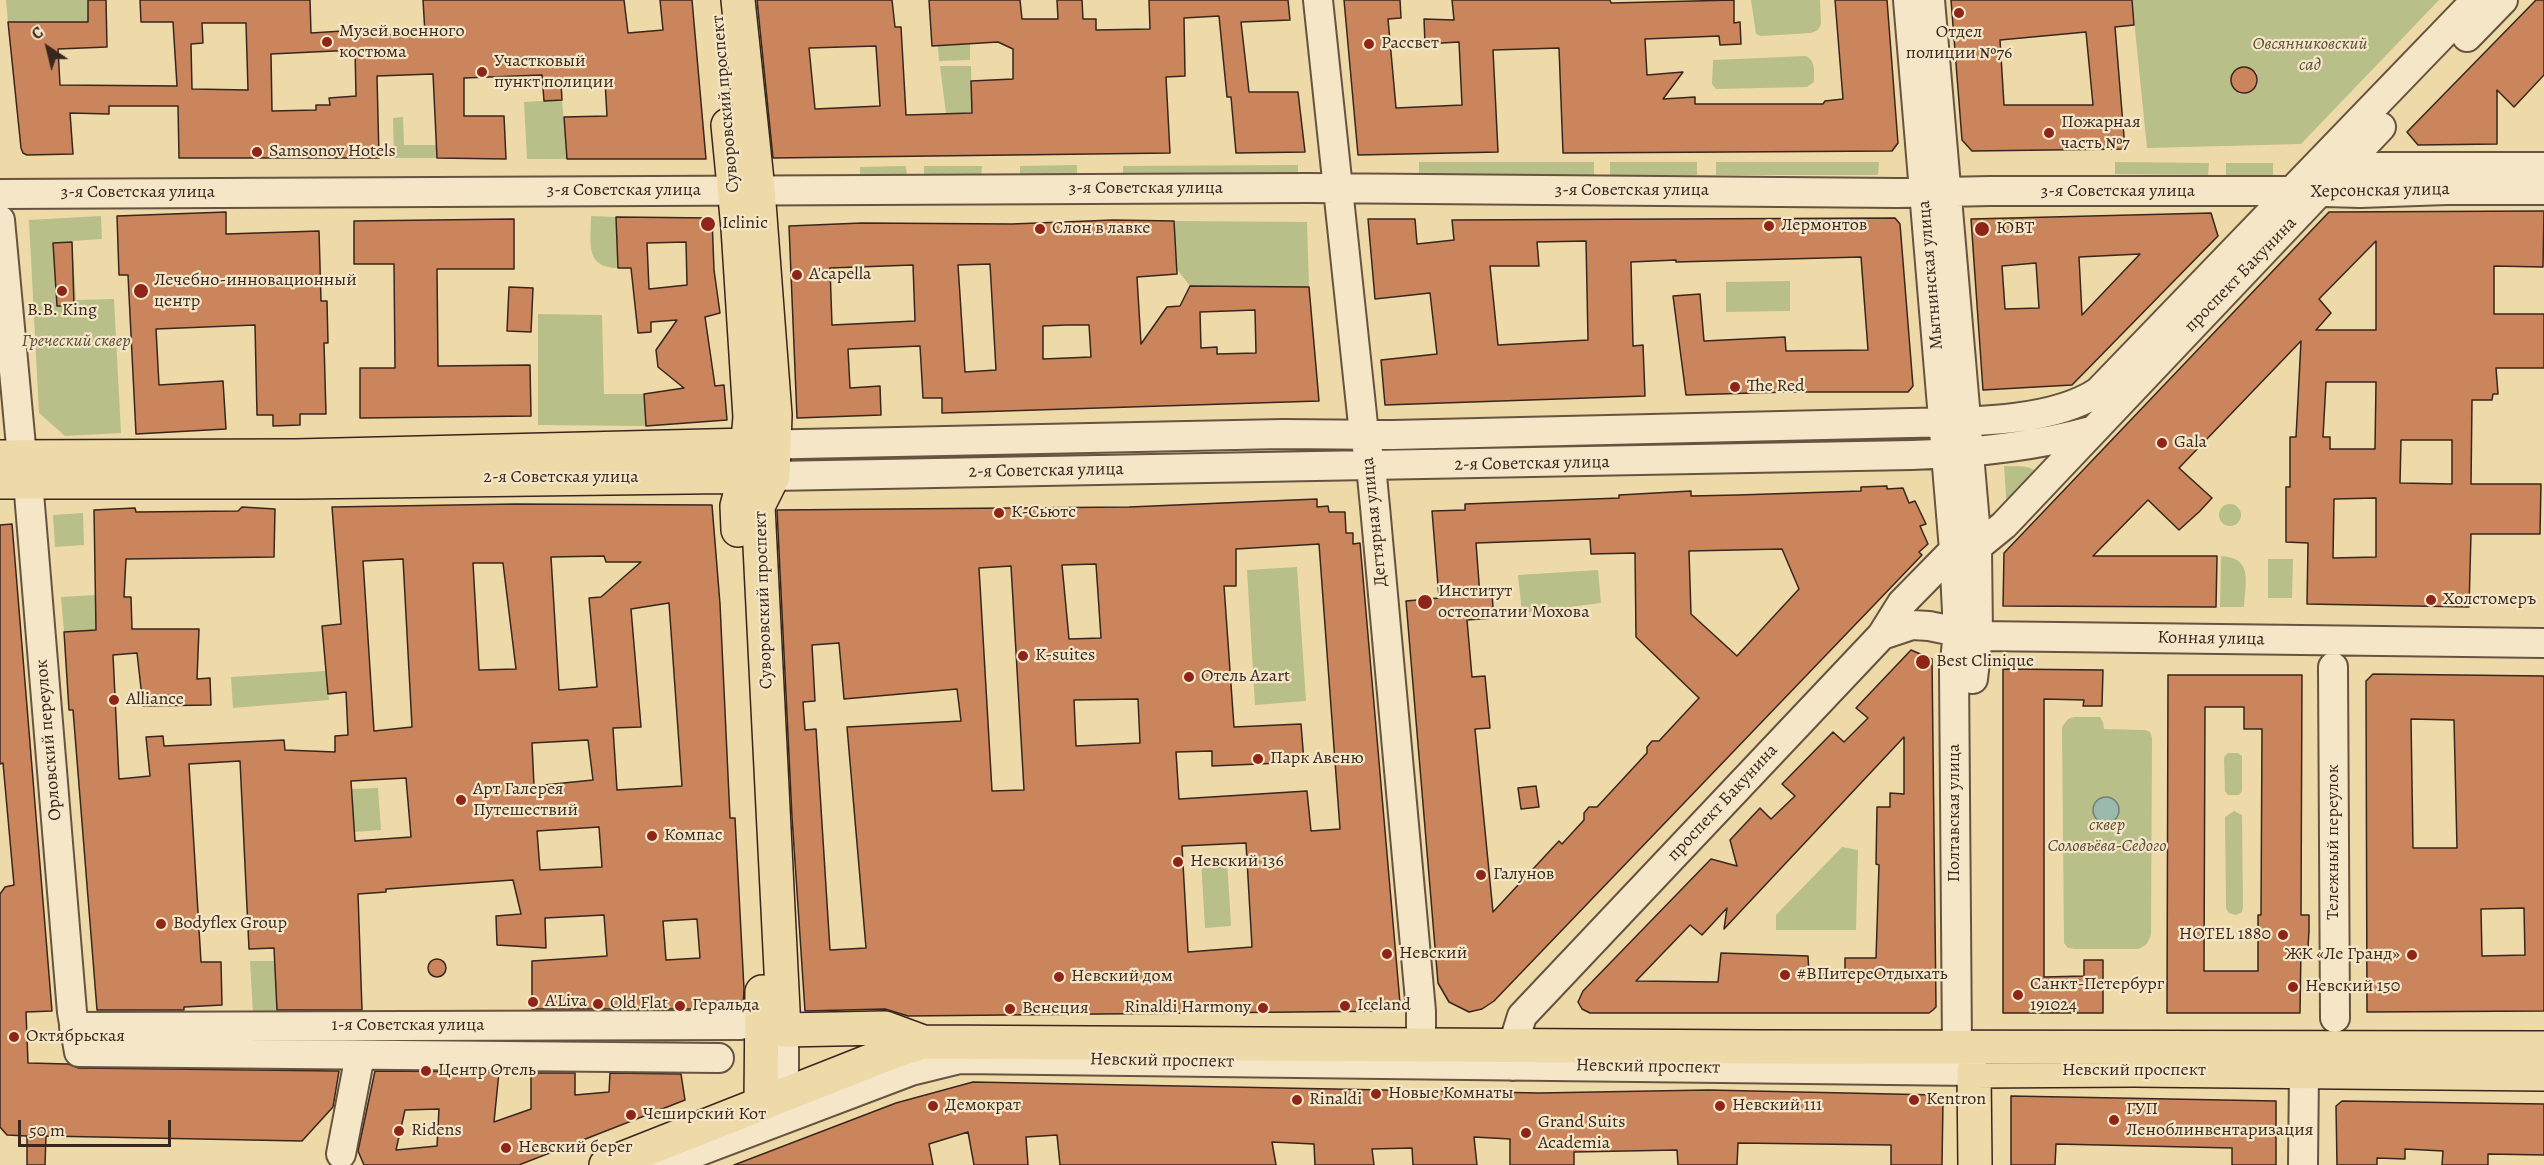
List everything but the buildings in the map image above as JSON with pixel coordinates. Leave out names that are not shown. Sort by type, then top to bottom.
[{"type":"main road","name":"Суворовский проспект","points":[[717,0],[769,328],[758,506],[784,1030]]},
{"type":"main road","name":"Суворовский проспект","points":[[738,0],[746,190]]},
{"type":"main road","name":"Суворовский проспект","points":[[760,460],[737,506],[756,803],[763,1006],[770,1109]]},
{"type":"main road","name":"2-я Советская улица","points":[[8,464],[300,482],[760,460]]},
{"type":"main road","name":"Невский проспект","points":[[784,1030],[885,1028],[923,1042]]},
{"type":"main road","name":"Невский проспект","points":[[606,1165],[770,1109],[895,1051],[923,1042],[1421,1045],[1513,1055],[1970,1055],[2544,1048]]},
{"type":"main road","name":"Невский проспект","points":[[1970,1055],[2304,1072],[2544,1074]]},
{"type":"main road","name":"Полтавская улица","points":[[1970,1055],[1975,1165]]},
{"type":"street","name":"Дегтярная улица","points":[[1318,0],[1364,434],[1371,466],[1421,1011],[1421,1045]]},
{"type":"street","name":"Мытнинская улица","points":[[1908,0],[1935,192],[1958,453],[1970,552]]},
{"type":"street","name":"Мытнинская улица","points":[[1930,0],[1935,192]]},
{"type":"street","name":"проспект Бакунина","points":[[1513,1055],[1522,1016],[1882,635],[1902,603],[2004,525],[2306,192],[2476,0]]},
{"type":"street","points":[[2343,167],[2503,0]]},
{"type":"street","name":"Херсонская улица","points":[[2306,192],[2343,167],[2544,167]]},
{"type":"street","name":"3-я Советская улица","points":[[0,194],[1338,189],[2306,192]]},
{"type":"street","name":"Херсонская улица","points":[[2306,192],[2544,190]]},
{"type":"street","name":"проспект Бакунина","points":[[2081,404],[2098,392],[2306,192]]},
{"type":"street","name":"Орловский переулок","points":[[0,220],[8,464],[76,1038]]},
{"type":"street","name":"2-я Советская улица","points":[[760,460],[1364,434],[1955,422],[2061,410],[2081,404]]},
{"type":"street","name":"2-я Советская улица","points":[[760,460],[1371,466],[1958,453],[2050,442],[2091,431]]},
{"type":"street","name":"Полтавская улица","points":[[1970,552],[1968,635],[1954,669],[1970,1055]]},
{"type":"street","name":"Конная улица","points":[[1882,635],[1912,625],[1929,626],[1968,635],[2544,643]]},
{"type":"street","name":"Тележный переулок","points":[[2333,667],[2335,1018]]},
{"type":"street","points":[[604,1058],[605,1025]]},
{"type":"street","name":"1-я Советская улица","points":[[76,1038],[605,1025],[741,1025]]},
{"type":"street","name":"Суворовский проспект","points":[[770,1109],[784,1030]]},
{"type":"street","name":"1-я Советская улица","points":[[76,1038],[360,1055],[719,1058]]},
{"type":"street","points":[[341,1154],[360,1055]]},
{"type":"street","name":"Невский проспект","points":[[663,1165],[770,1109],[930,1065],[960,1059],[1513,1055]]},
{"type":"street","points":[[2303,1165],[2304,1072]]},
{"type":"green space","points":[[6,0],[88,0],[88,22],[8,22]]},
{"type":"green space","points":[[1751,0],[1820,0],[1821,24],[1818,30],[1811,33],[1761,36],[1756,34]]},
{"type":"green space","name":"Овсянниковский сад","points":[[2132,0],[2439,0],[2301,144],[2147,148]],"holes":[[[2248,67],[2257,73],[2258,84],[2251,92],[2240,94],[2232,87],[2231,76],[2238,68]]]},
{"type":"green space","points":[[970,44],[970,60],[939,61],[938,46]]},
{"type":"green space","points":[[1806,56],[1813,64],[1814,71],[1814,82],[1807,87],[1716,89],[1712,84],[1713,60]]},
{"type":"green space","points":[[940,66],[971,66],[972,113],[946,114]]},
{"type":"green space","points":[[562,100],[567,159],[527,159],[524,102]]},
{"type":"green space","points":[[403,117],[404,145],[436,145],[437,158],[394,158],[393,118]]},
{"type":"green space","points":[[1419,162],[1594,162],[1594,176],[1419,176]]},
{"type":"green space","points":[[1610,162],[1697,162],[1697,175],[1610,175]]},
{"type":"green space","points":[[1716,162],[1879,162],[1878,175],[1716,175]]},
{"type":"green space","points":[[2115,162],[2209,163],[2208,175],[2115,174]]},
{"type":"green space","points":[[2226,163],[2273,163],[2273,175],[2226,175]]},
{"type":"green space","points":[[1077,165],[1077,176],[1020,177],[1020,166]]},
{"type":"green space","points":[[1298,165],[1298,176],[1123,176],[1123,166]]},
{"type":"green space","points":[[906,166],[907,176],[860,177],[860,167]]},
{"type":"green space","points":[[924,166],[982,166],[981,176],[924,176]]},
{"type":"green space","name":"Греческий сквер","points":[[101,216],[102,239],[72,241],[76,300],[114,299],[121,433],[65,436],[39,413],[29,220]]},
{"type":"green space","points":[[591,216],[616,217],[618,268],[599,264],[595,258],[591,244]]},
{"type":"green space","points":[[1174,221],[1307,222],[1309,287],[1190,286],[1176,268]]},
{"type":"green space","points":[[1790,281],[1790,311],[1726,312],[1726,282]]},
{"type":"green space","points":[[538,314],[602,315],[604,394],[644,394],[646,426],[538,425]]},
{"type":"green space","points":[[2004,466],[2028,467],[2038,476],[2007,509]]},
{"type":"green space","points":[[2230,504],[2238,507],[2241,515],[2238,523],[2230,526],[2222,523],[2219,515],[2222,507]]},
{"type":"green space","points":[[83,513],[84,545],[55,547],[53,515]]},
{"type":"green space","points":[[2221,556],[2239,561],[2243,566],[2246,580],[2244,607],[2220,607]]},
{"type":"green space","points":[[2268,559],[2293,559],[2292,598],[2268,598]]},
{"type":"green space","points":[[1297,567],[1306,701],[1255,705],[1247,570]]},
{"type":"green space","points":[[1598,570],[1601,603],[1522,613],[1518,575]]},
{"type":"green space","points":[[96,595],[96,630],[64,632],[61,597]]},
{"type":"green space","points":[[326,671],[329,700],[233,708],[231,677]]},
{"type":"green space","name":"сквер Соловьёва-Седого","points":[[2100,717],[2104,729],[2145,730],[2150,732],[2152,738],[2151,934],[2146,944],[2137,949],[2075,949],[2068,948],[2064,943],[2062,727],[2068,719]]},
{"type":"green space","points":[[2228,753],[2238,753],[2242,756],[2242,791],[2239,795],[2228,795],[2225,791],[2224,757]]},
{"type":"green space","points":[[378,788],[381,830],[354,832],[351,789]]},
{"type":"green space","points":[[2234,811],[2242,815],[2243,907],[2242,912],[2236,915],[2229,913],[2226,908],[2225,817]]},
{"type":"green space","points":[[1842,847],[1858,850],[1856,930],[1776,930],[1776,915]]},
{"type":"green space","points":[[1227,859],[1231,926],[1205,928],[1201,860]]},
{"type":"green space","points":[[250,961],[275,961],[278,1013],[253,1013]]},
{"type":"shaded area","points":[[2106,797],[2115,801],[2119,810],[2115,819],[2106,823],[2097,819],[2093,810],[2097,801]]},
{"type":"place","name":"Отдел полиции №76","points":[[1959,13]]},
{"type":"place","name":"Музей военного костюма","points":[[327,42]]},
{"type":"place","name":"Рассвет","points":[[1369,44]]},
{"type":"place","name":"Участковый пункт полиции","points":[[482,72]]},
{"type":"place","name":"Пожарная часть №7","points":[[2049,133]]},
{"type":"place","name":"Samsonov Hotels","points":[[257,152]]},
{"type":"place","name":"Iclinic","points":[[708,224]]},
{"type":"place","name":"Лермонтов","points":[[1769,226]]},
{"type":"place","name":"Слон в лавке","points":[[1040,229]]},
{"type":"place","name":"ЮВТ","points":[[1982,229]]},
{"type":"place","name":"A'capella","points":[[797,275]]},
{"type":"place","name":"B.B. King","points":[[62,291]]},
{"type":"place","name":"Лечебно-инновационный центр","points":[[141,291]]},
{"type":"place","name":"The Red","points":[[1735,387]]},
{"type":"place","name":"Gala","points":[[2162,443]]},
{"type":"place","name":"К-Сьютс","points":[[999,513]]},
{"type":"place","name":"Холстомеръ","points":[[2431,600]]},
{"type":"place","name":"Институт остеопатии Мохова","points":[[1425,602]]},
{"type":"place","name":"K-suites","points":[[1023,656]]},
{"type":"place","name":"Best Clinique","points":[[1923,662]]},
{"type":"place","name":"Отель Azart","points":[[1189,677]]},
{"type":"place","name":"Alliance","points":[[114,700]]},
{"type":"place","name":"Парк Авеню","points":[[1258,759]]},
{"type":"place","name":"Арт Галерея Путешествий","points":[[461,800]]},
{"type":"place","name":"Компас","points":[[652,836]]},
{"type":"place","name":"Невский 136","points":[[1178,862]]},
{"type":"place","name":"Галунов","points":[[1481,875]]},
{"type":"place","name":"Bodyflex Group","points":[[161,924]]},
{"type":"place","name":"HOTEL 1880","points":[[2283,935]]},
{"type":"place","name":"Невский","points":[[1387,954]]},
{"type":"place","name":"ЖК «Ле Гранд»","points":[[2412,955]]},
{"type":"place","name":"#ВПитереОтдыхать","points":[[1785,975]]},
{"type":"place","name":"Невский дом","points":[[1059,977]]},
{"type":"place","name":"Невский 150","points":[[2293,987]]},
{"type":"place","name":"Санкт-Петербург 191024","points":[[2018,995]]},
{"type":"place","name":"A'Liva","points":[[533,1002]]},
{"type":"place","name":"Old Flat","points":[[598,1004]]},
{"type":"place","name":"Геральда","points":[[680,1006]]},
{"type":"place","name":"Iceland","points":[[1345,1006]]},
{"type":"place","name":"Rinaldi Harmony","points":[[1263,1008]]},
{"type":"place","name":"Венеция","points":[[1010,1009]]},
{"type":"place","name":"Октябрьская","points":[[14,1037]]},
{"type":"place","name":"Центр Отель","points":[[426,1071]]},
{"type":"place","name":"Новые Комнаты","points":[[1376,1094]]},
{"type":"place","name":"Rinaldi","points":[[1297,1100]]},
{"type":"place","name":"Kentron","points":[[1914,1100]]},
{"type":"place","name":"Демократ","points":[[933,1106]]},
{"type":"place","name":"Невский 111","points":[[1720,1106]]},
{"type":"place","name":"Чеширский Кот","points":[[631,1115]]},
{"type":"place","name":"ГУП Леноблинвентаризация","points":[[2114,1120]]},
{"type":"place","name":"Ridens","points":[[399,1131]]},
{"type":"place","name":"Grand Suits Academia","points":[[1526,1133]]},
{"type":"place","name":"Невский берег","points":[[506,1148]]}]
